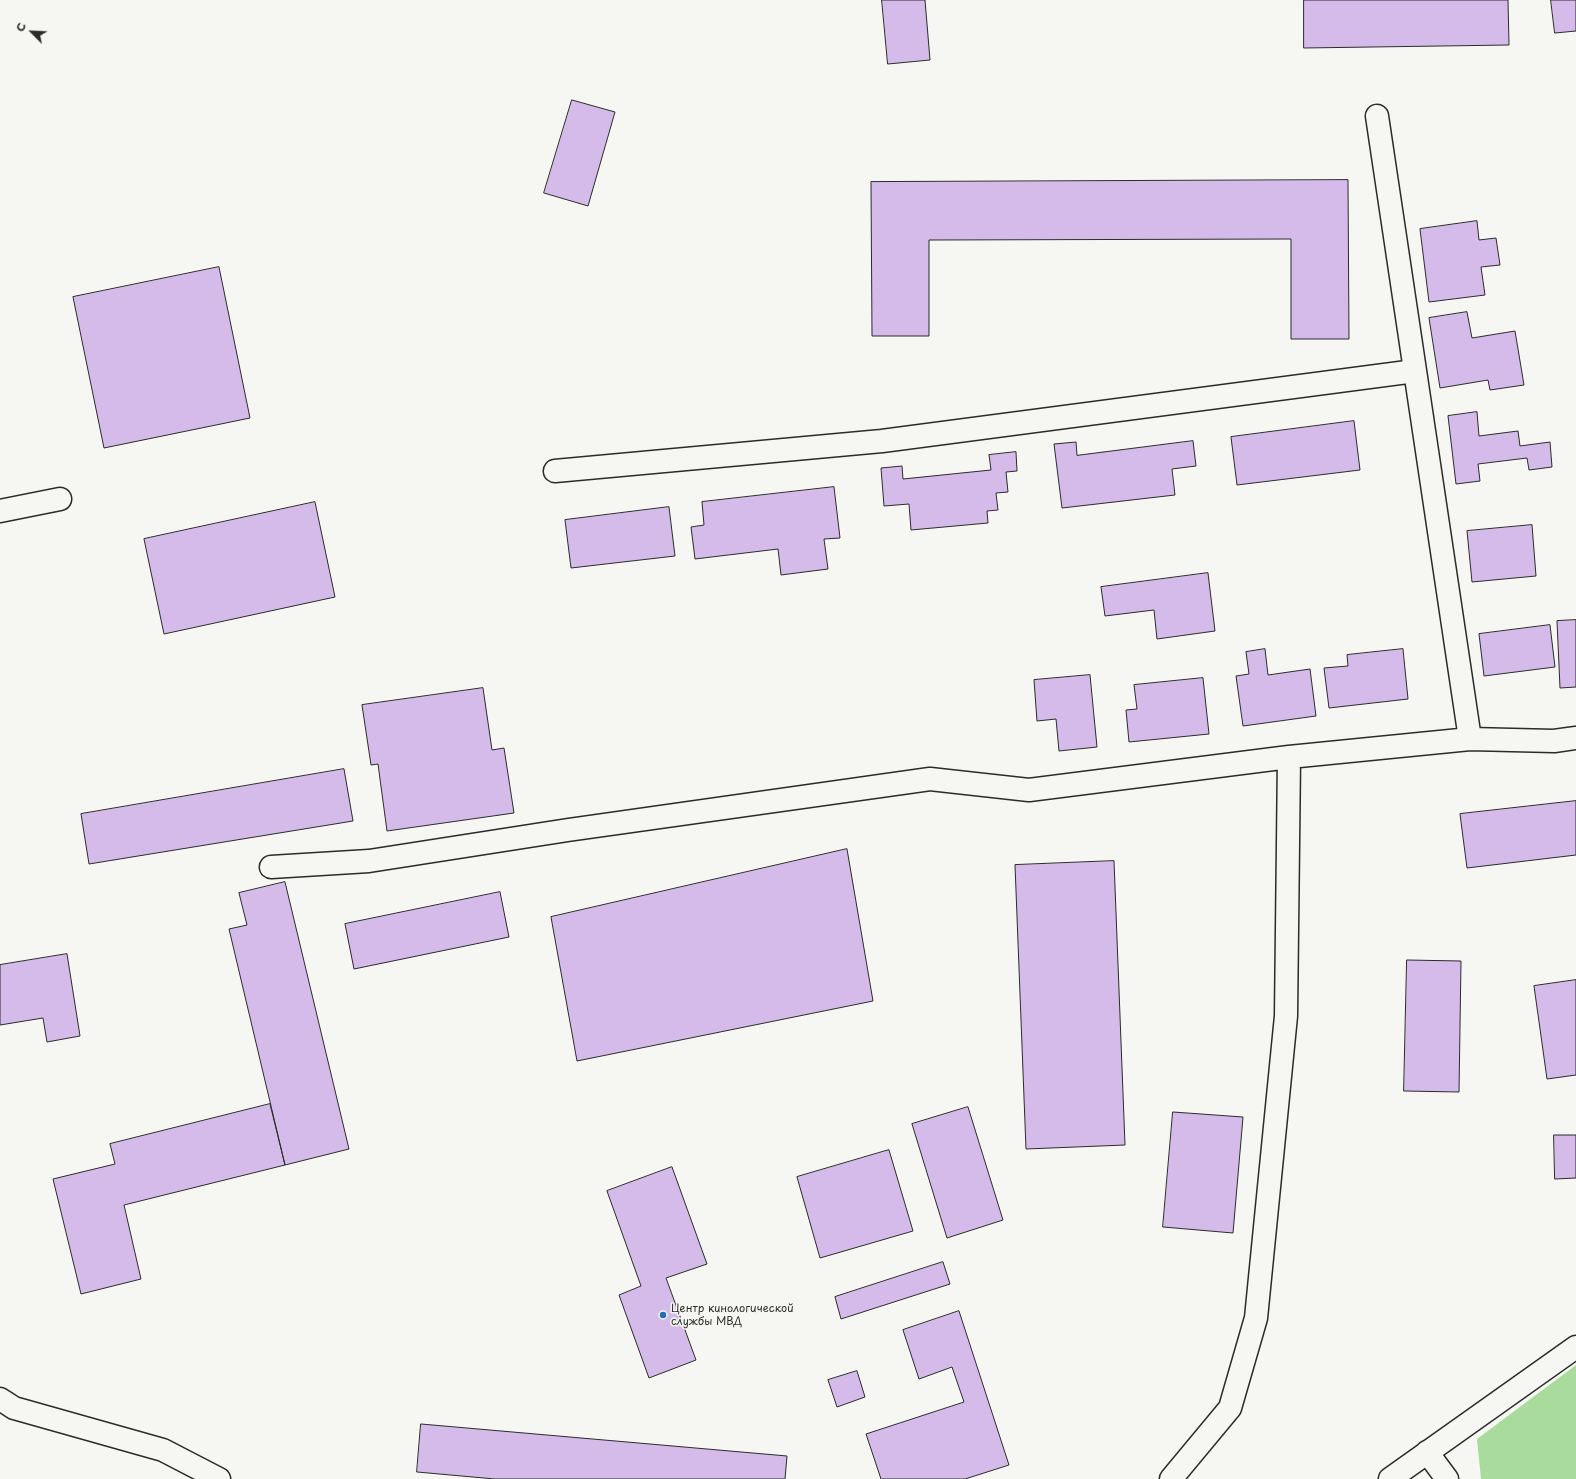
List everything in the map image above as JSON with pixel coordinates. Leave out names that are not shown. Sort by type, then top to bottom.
[{"type":"street","points":[[1377,116],[1470,739]]},
{"type":"street","points":[[555,471],[882,441],[1416,371]]},
{"type":"street","points":[[0,511],[60,499]]},
{"type":"street","points":[[271,867],[369,861],[568,830],[930,779],[1029,790],[1289,758],[1470,739],[1554,741],[1576,738]]},
{"type":"street","points":[[1171,1479],[1230,1408],[1256,1318],[1286,1016],[1289,758]]},
{"type":"street","points":[[1390,1479],[1576,1347]]},
{"type":"street","points":[[0,1399],[14,1408],[163,1450],[218,1479]]},
{"type":"street","points":[[1427,1452],[1447,1479]]},
{"type":"green space","points":[[1576,1365],[1576,1479],[1481,1479],[1477,1439]]},
{"type":"building","points":[[882,0],[925,0],[930,60],[888,64]]},
{"type":"building","points":[[1304,0],[1508,0],[1509,45],[1304,48]]},
{"type":"building","points":[[1551,0],[1576,0],[1576,31],[1555,33]]},
{"type":"building","points":[[572,100],[615,112],[588,206],[544,193]]},
{"type":"building","points":[[1348,180],[1349,339],[1291,339],[1291,239],[929,240],[929,336],[872,336],[871,182]]},
{"type":"building","points":[[1477,221],[1479,240],[1496,238],[1500,265],[1481,267],[1485,295],[1429,302],[1420,229]]},
{"type":"building","points":[[219,267],[250,418],[104,448],[73,297]]},
{"type":"building","points":[[1467,312],[1472,338],[1515,331],[1524,385],[1490,390],[1488,380],[1440,388],[1429,318]]},
{"type":"building","points":[[1477,412],[1479,436],[1518,431],[1520,446],[1550,442],[1552,467],[1529,470],[1527,458],[1478,464],[1480,481],[1456,484],[1448,416]]},
{"type":"building","points":[[1354,421],[1360,470],[1237,485],[1231,437]]},
{"type":"building","points":[[1193,441],[1196,466],[1172,469],[1175,495],[1062,508],[1054,444],[1076,442],[1077,455]]},
{"type":"building","points":[[1016,452],[1017,471],[1006,472],[1008,492],[996,493],[998,510],[987,511],[988,523],[911,530],[909,504],[884,506],[881,468],[902,466],[903,479],[991,470],[989,455]]},
{"type":"building","points":[[834,487],[840,538],[824,539],[828,569],[781,575],[778,549],[695,559],[691,527],[704,525],[702,502]]},
{"type":"building","points":[[315,502],[335,597],[164,634],[144,539]]},
{"type":"building","points":[[669,507],[675,556],[571,568],[565,520]]},
{"type":"building","points":[[1532,525],[1536,576],[1472,582],[1467,531]]},
{"type":"building","points":[[1208,573],[1215,631],[1157,639],[1154,610],[1105,616],[1101,587]]},
{"type":"building","points":[[1576,620],[1576,687],[1560,688],[1557,621]]},
{"type":"building","points":[[1550,625],[1555,667],[1484,676],[1479,634]]},
{"type":"building","points":[[1265,649],[1268,675],[1310,669],[1316,716],[1243,726],[1236,676],[1249,674],[1246,652]]},
{"type":"building","points":[[1403,649],[1408,699],[1329,708],[1324,668],[1348,666],[1347,655]]},
{"type":"building","points":[[1090,675],[1097,747],[1059,751],[1056,719],[1037,721],[1034,680]]},
{"type":"building","points":[[1203,678],[1209,734],[1129,742],[1126,710],[1137,709],[1134,685]]},
{"type":"building","points":[[483,688],[492,750],[504,748],[514,813],[387,831],[378,764],[371,765],[362,705]]},
{"type":"building","points":[[344,769],[353,821],[89,864],[81,814]]},
{"type":"building","points":[[1576,801],[1576,855],[1467,868],[1460,814]]},
{"type":"building","points":[[847,849],[873,1001],[577,1061],[551,917]]},
{"type":"building","points":[[1114,861],[1125,1145],[1026,1149],[1015,865]]},
{"type":"building","points":[[285,882],[349,1149],[285,1165],[229,929],[247,925],[239,893]]},
{"type":"building","points":[[500,892],[509,937],[354,969],[345,924]]},
{"type":"building","points":[[67,954],[80,1036],[47,1042],[43,1018],[0,1025],[0,965]]},
{"type":"building","points":[[1407,960],[1461,961],[1459,1092],[1404,1091]]},
{"type":"building","points":[[1576,980],[1576,1075],[1547,1079],[1534,986]]},
{"type":"building","points":[[270,1104],[285,1165],[124,1205],[141,1279],[81,1294],[53,1179],[115,1164],[110,1144]]},
{"type":"building","points":[[968,1107],[1003,1220],[947,1238],[912,1124]]},
{"type":"building","points":[[1173,1112],[1243,1117],[1233,1233],[1163,1227]]},
{"type":"building","points":[[1554,1135],[1576,1135],[1576,1178],[1555,1179]]},
{"type":"building","points":[[889,1150],[913,1231],[820,1258],[797,1177]]},
{"type":"building","points":[[672,1167],[707,1264],[666,1278],[696,1360],[649,1378],[619,1295],[641,1286],[607,1191]]},
{"type":"building","points":[[943,1262],[950,1284],[841,1319],[835,1297]]},
{"type":"building","points":[[959,1311],[1009,1465],[965,1479],[881,1479],[866,1434],[964,1402],[952,1367],[919,1379],[903,1330]]},
{"type":"building","points":[[857,1371],[865,1397],[837,1407],[828,1380]]},
{"type":"building","points":[[421,1424],[787,1456],[785,1479],[495,1479],[417,1472]]},
{"type":"place","name":"Центр кинологической службы МВД","points":[[663,1315]]}]
